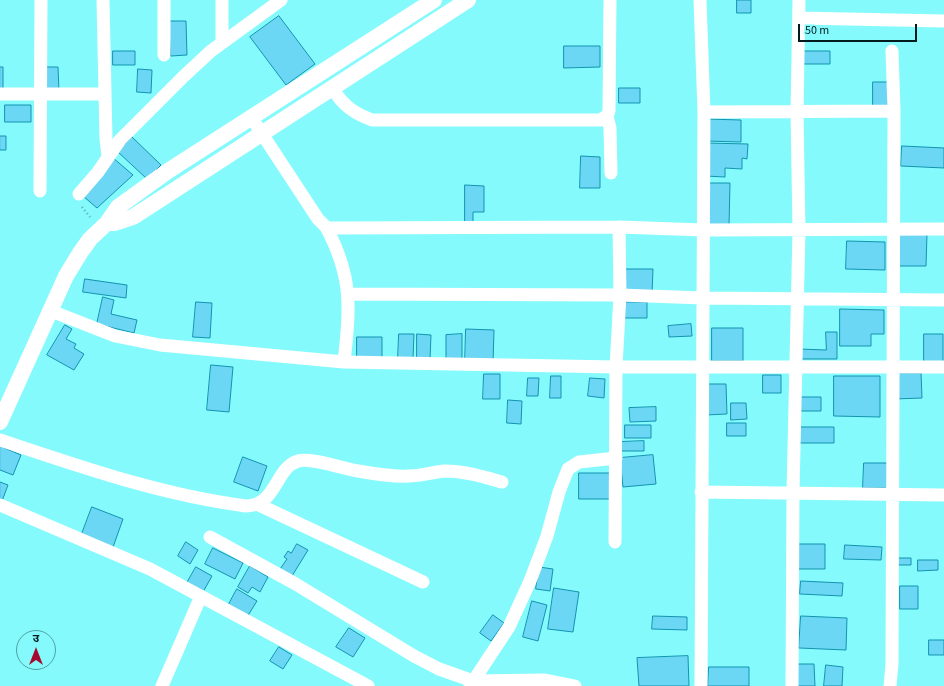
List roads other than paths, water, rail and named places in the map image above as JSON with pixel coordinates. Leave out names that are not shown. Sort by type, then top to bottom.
[{"type":"street","points":[[40,192],[41,0]]},
{"type":"street","points":[[103,0],[104,94],[108,156]]},
{"type":"street","points":[[164,0],[164,55]]},
{"type":"street","points":[[222,0],[222,42]]},
{"type":"street","points":[[79,194],[120,140],[168,91],[222,42],[281,0]]},
{"type":"street","points":[[0,422],[51,311],[80,253],[104,226],[113,213],[126,200],[251,117],[434,0]]},
{"type":"street","points":[[104,226],[134,217],[468,0]]},
{"type":"street","points":[[610,0],[609,111],[607,116],[610,128],[612,173]]},
{"type":"street","points":[[700,0],[704,112],[701,686]]},
{"type":"street","points":[[792,686],[793,492],[798,230],[797,112],[799,0]]},
{"type":"street","points":[[799,18],[944,21]]},
{"type":"street","points":[[890,686],[892,664],[891,493],[894,111],[892,51]]},
{"type":"street","points":[[332,88],[340,100],[348,108],[356,114],[372,120],[595,121],[607,116]]},
{"type":"street","points":[[0,94],[104,94]]},
{"type":"street","points":[[704,112],[894,111]]},
{"type":"street","points":[[251,117],[263,133],[318,219],[326,227],[337,248],[344,268],[348,294],[348,326],[344,362]]},
{"type":"street","points":[[326,227],[353,229],[619,227],[703,230],[892,228],[944,229]]},
{"type":"street","points":[[615,542],[616,367],[620,295],[619,227]]},
{"type":"street","points":[[348,294],[620,295],[703,298],[944,300]]},
{"type":"street","points":[[51,311],[115,336],[160,345],[344,362],[703,368],[892,366],[944,367]]},
{"type":"street","points":[[0,440],[138,485],[191,498],[246,506],[258,504],[270,494],[287,469],[299,461],[308,460],[341,469],[387,475],[410,476],[445,472],[477,475],[502,482]]},
{"type":"street","points":[[471,683],[509,628],[530,581],[547,536],[559,492],[568,469],[579,462],[616,458]]},
{"type":"street","points":[[701,492],[891,493],[944,495]]},
{"type":"street","points":[[258,504],[423,582]]},
{"type":"street","points":[[0,505],[150,569],[368,686]]},
{"type":"street","points":[[210,537],[294,583],[414,656],[471,683],[516,684],[545,680],[575,686]]},
{"type":"street","points":[[162,686],[201,596]]}]
